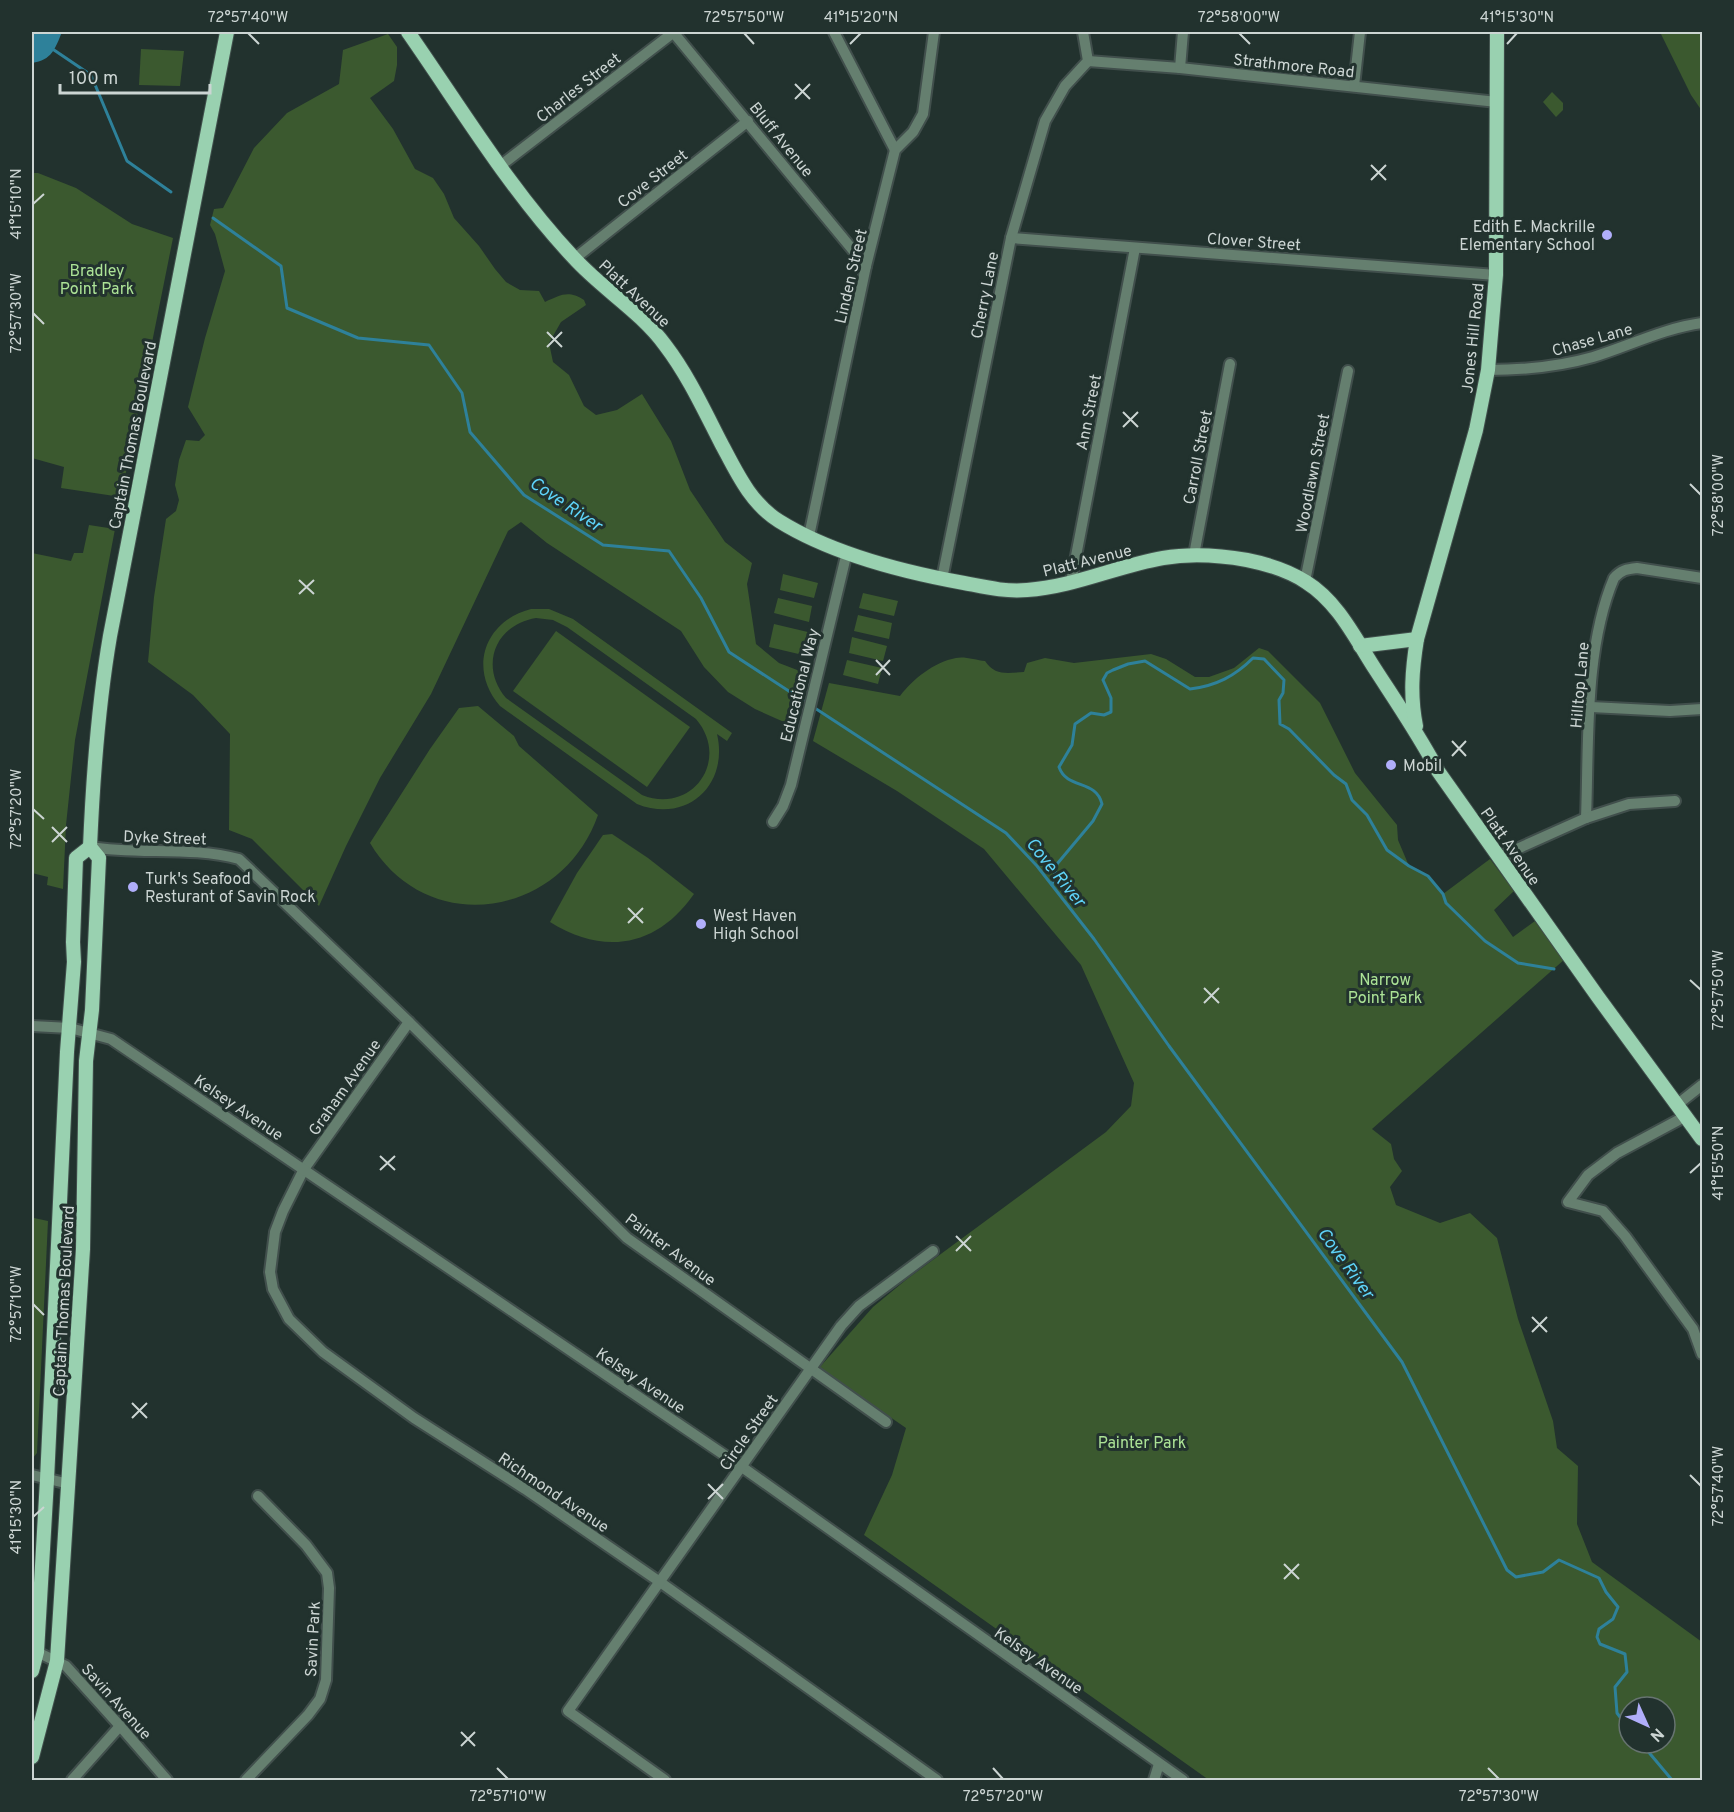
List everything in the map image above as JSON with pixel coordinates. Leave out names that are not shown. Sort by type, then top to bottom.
[{"type":"main road","name":"Captain Thomas Boulevard","points":[[32,1757],[57,1661],[69,1484],[83,1249],[86,1061],[90,1032],[99,858],[90,847],[94,774],[105,665],[227,32]]},
{"type":"main road","name":"Platt Avenue","points":[[408,32],[500,166],[535,212],[574,259],[636,313],[668,349],[748,491],[774,518],[847,552],[896,569],[1011,591],[1053,587],[1164,558],[1194,555],[1222,556],[1261,563],[1305,581],[1322,595],[1337,610],[1418,734],[1438,771],[1598,998],[1702,1140]]},
{"type":"main road","name":"Jones Hill Road","points":[[1418,734],[1411,689],[1417,639],[1476,430],[1488,370],[1496,275],[1497,32]]},
{"type":"main road","points":[[1360,646],[1417,639]]},
{"type":"main road","name":"Captain Thomas Boulevard","points":[[32,1671],[37,1652],[47,1480],[74,962],[76,858],[90,847]]},
{"type":"street","name":"Charles Street","points":[[500,166],[673,32]]},
{"type":"street","name":"Bluff Avenue","points":[[673,32],[866,266]]},
{"type":"street","points":[[834,32],[895,150]]},
{"type":"street","name":"Linden Street","points":[[809,536],[866,266],[895,150],[912,132],[923,114],[934,32]]},
{"type":"street","points":[[1083,32],[1088,61]]},
{"type":"street","points":[[1180,68],[1183,32]]},
{"type":"street","points":[[1354,86],[1360,32]]},
{"type":"street","name":"Strathmore Road","points":[[1088,61],[1180,68],[1497,102]]},
{"type":"street","name":"Cherry Lane","points":[[942,579],[1011,238],[1045,121],[1065,86],[1088,61]]},
{"type":"street","name":"Cove Street","points":[[574,259],[748,121]]},
{"type":"street","name":"Clover Street","points":[[1011,238],[1496,275]]},
{"type":"street","name":"Ann Street","points":[[1071,582],[1135,248]]},
{"type":"street","name":"Chase Lane","points":[[1488,370],[1557,366],[1672,329],[1702,323]]},
{"type":"street","name":"Carroll Street","points":[[1194,555],[1230,364]]},
{"type":"street","name":"Woodlawn Street","points":[[1305,581],[1348,371]]},
{"type":"street","name":"Educational Way","points":[[773,822],[783,806],[791,785],[847,552]]},
{"type":"street","name":"Hilltop Lane","points":[[1586,818],[1593,665],[1599,629],[1610,589],[1618,573],[1626,569],[1637,568],[1702,578]]},
{"type":"street","points":[[1590,707],[1670,711],[1702,709]]},
{"type":"street","points":[[1498,857],[1586,818],[1629,804],[1675,801]]},
{"type":"street","name":"Dyke Street","points":[[90,847],[109,850],[219,854],[239,859]]},
{"type":"street","name":"Painter Avenue","points":[[239,859],[409,1022],[627,1238],[886,1422]]},
{"type":"street","name":"Graham Avenue","points":[[304,1169],[409,1022]]},
{"type":"street","name":"Kelsey Avenue","points":[[32,1026],[70,1028],[90,1032],[116,1042],[742,1467],[1183,1780]]},
{"type":"street","points":[[1701,1354],[1693,1329],[1625,1236],[1603,1211],[1568,1202],[1588,1175],[1682,1110],[1702,1084]]},
{"type":"street","name":"Richmond Avenue","points":[[304,1169],[275,1232],[270,1272],[273,1289],[289,1319],[323,1352],[414,1418],[525,1489],[660,1582],[937,1780]]},
{"type":"street","name":"Circle Street","points":[[665,1780],[568,1711],[841,1326],[859,1306],[933,1251]]},
{"type":"street","points":[[32,1475],[69,1484]]},
{"type":"street","name":"Savin Park","points":[[246,1780],[308,1715],[320,1699],[326,1680],[329,1588],[327,1573],[306,1545],[258,1496]]},
{"type":"street","name":"Savin Avenue","points":[[37,1652],[66,1666],[167,1780]]},
{"type":"street","points":[[72,1780],[120,1726]]},
{"type":"street","points":[[1154,1780],[1159,1764]]},
{"type":"green space","points":[[1660,32],[1702,32],[1702,111],[1691,95]]},
{"type":"green space","points":[[388,34],[397,47],[394,81],[370,98],[393,129],[415,169],[433,178],[444,194],[454,218],[506,282],[520,290],[539,291],[545,302],[569,294],[584,300],[586,305],[561,322],[549,343],[553,362],[569,375],[584,406],[596,415],[617,410],[642,394],[671,441],[690,490],[725,542],[752,563],[747,584],[756,644],[779,663],[805,673],[793,726],[755,709],[728,692],[704,667],[681,631],[547,543],[521,522],[508,531],[431,694],[380,778],[319,906],[252,839],[229,830],[230,734],[193,695],[148,662],[154,597],[166,519],[176,511],[179,500],[175,485],[179,460],[186,440],[199,441],[205,435],[188,407],[225,271],[215,234],[210,225],[214,209],[223,208],[254,148],[287,113],[339,84],[343,50]]},
{"type":"green space","points":[[141,49],[184,51],[180,86],[139,85]]},
{"type":"green space","points":[[1552,92],[1563,103],[1563,110],[1556,117],[1543,102]]},
{"type":"green space","name":"Bradley Point Park","points":[[32,173],[38,173],[76,188],[132,224],[173,238],[121,497],[61,488],[64,467],[32,458]]},
{"type":"green space","points":[[89,525],[115,529],[75,740],[66,825],[63,889],[47,885],[48,877],[32,873],[32,553],[71,561],[74,553],[83,553]]},
{"type":"green space","points":[[783,574],[818,583],[814,598],[780,590]]},
{"type":"green space","points":[[863,593],[898,601],[894,616],[859,608]]},
{"type":"green space","points":[[778,598],[812,606],[809,622],[774,613]]},
{"type":"green space","points":[[531,609],[549,609],[573,619],[732,733],[727,741],[717,734],[719,752],[717,769],[710,784],[700,796],[672,809],[655,809],[637,804],[500,706],[490,692],[483,662],[492,635],[515,615]],"holes":[[[536,618],[553,620],[567,627],[696,719],[706,735],[709,751],[707,766],[701,780],[690,791],[676,797],[660,799],[642,795],[506,698],[498,686],[494,673],[493,660],[501,638],[522,622]]]},
{"type":"green space","points":[[858,615],[892,623],[889,639],[854,631]]},
{"type":"green space","points":[[774,624],[812,633],[807,656],[769,647]]},
{"type":"green space","points":[[556,631],[690,727],[647,787],[513,691]]},
{"type":"green space","points":[[852,637],[887,646],[883,661],[849,653]]},
{"type":"green space","points":[[1259,648],[1268,651],[1320,703],[1355,773],[1397,825],[1398,840],[1409,866],[1428,876],[1443,894],[1490,859],[1514,891],[1494,910],[1513,937],[1535,921],[1565,959],[1372,1129],[1391,1144],[1394,1159],[1402,1171],[1390,1187],[1396,1205],[1440,1223],[1470,1213],[1497,1238],[1518,1319],[1553,1421],[1557,1448],[1578,1466],[1577,1524],[1592,1562],[1702,1642],[1702,1780],[1209,1780],[864,1535],[892,1475],[906,1428],[819,1368],[873,1307],[907,1279],[1106,1132],[1131,1106],[1134,1083],[1081,965],[984,849],[897,791],[813,741],[829,683],[900,696],[911,683],[932,667],[959,658],[985,661],[993,669],[1007,673],[1024,672],[1027,663],[1045,658],[1074,663],[1151,654],[1166,659],[1195,677],[1209,677],[1234,668]]},
{"type":"green space","points":[[847,660],[882,668],[878,684],[843,675]]},
{"type":"green space","points":[[478,706],[514,736],[519,746],[598,815],[580,850],[555,876],[525,894],[492,904],[458,903],[425,894],[395,874],[370,843],[459,708]]},
{"type":"green space","points":[[612,834],[648,858],[694,894],[663,926],[628,941],[610,942],[590,939],[570,933],[550,922],[577,873],[603,835]]},
{"type":"green space","points":[[34,1218],[48,1221],[37,1453],[32,1459],[32,1227]]},
{"type":"water","points":[[32,32],[62,32],[55,48],[48,56],[39,62],[32,63]]},
{"type":"waterway","name":"Cove River","points":[[54,50],[91,75],[127,161],[171,192]]},
{"type":"waterway","name":"Cove River","points":[[213,218],[281,266],[287,308],[358,338],[429,345],[462,393],[470,432],[524,495],[603,545],[669,551],[701,598],[729,652],[1006,833],[1037,866],[1094,939],[1169,1046],[1402,1362],[1507,1570],[1516,1577],[1543,1572],[1559,1560],[1599,1578],[1606,1592],[1618,1607],[1613,1619],[1599,1629],[1597,1637],[1600,1644],[1625,1654],[1627,1672],[1615,1687],[1617,1713]]},
{"type":"waterway","points":[[1052,885],[1057,864],[1093,821],[1102,804],[1094,791],[1068,779],[1059,767],[1072,745],[1075,724],[1091,713],[1104,715],[1111,712],[1111,698],[1103,680],[1107,673],[1128,664],[1145,661],[1190,689],[1224,679],[1253,658],[1264,659],[1284,680],[1283,693],[1279,700],[1280,724],[1289,729],[1334,775],[1346,784],[1352,800],[1367,815],[1387,850],[1428,876],[1443,894],[1446,903],[1485,941],[1518,963],[1554,969]]},
{"type":"waterway","name":"Cove River","points":[[1651,1755],[1672,1780]]},
{"type":"place","name":"Edith E. Mackrille Elementary School","points":[[1607,235]]},
{"type":"place","name":"Mobil","points":[[1391,765]]},
{"type":"place","name":"Turk's Seafood Resturant of Savin Rock","points":[[133,887]]},
{"type":"place","name":"West Haven High School","points":[[701,924]]},
{"type":"park label","name":"Narrow Point Park","points":[[1385,988]]},
{"type":"park label","name":"Painter Park","points":[[1142,1442]]}]
